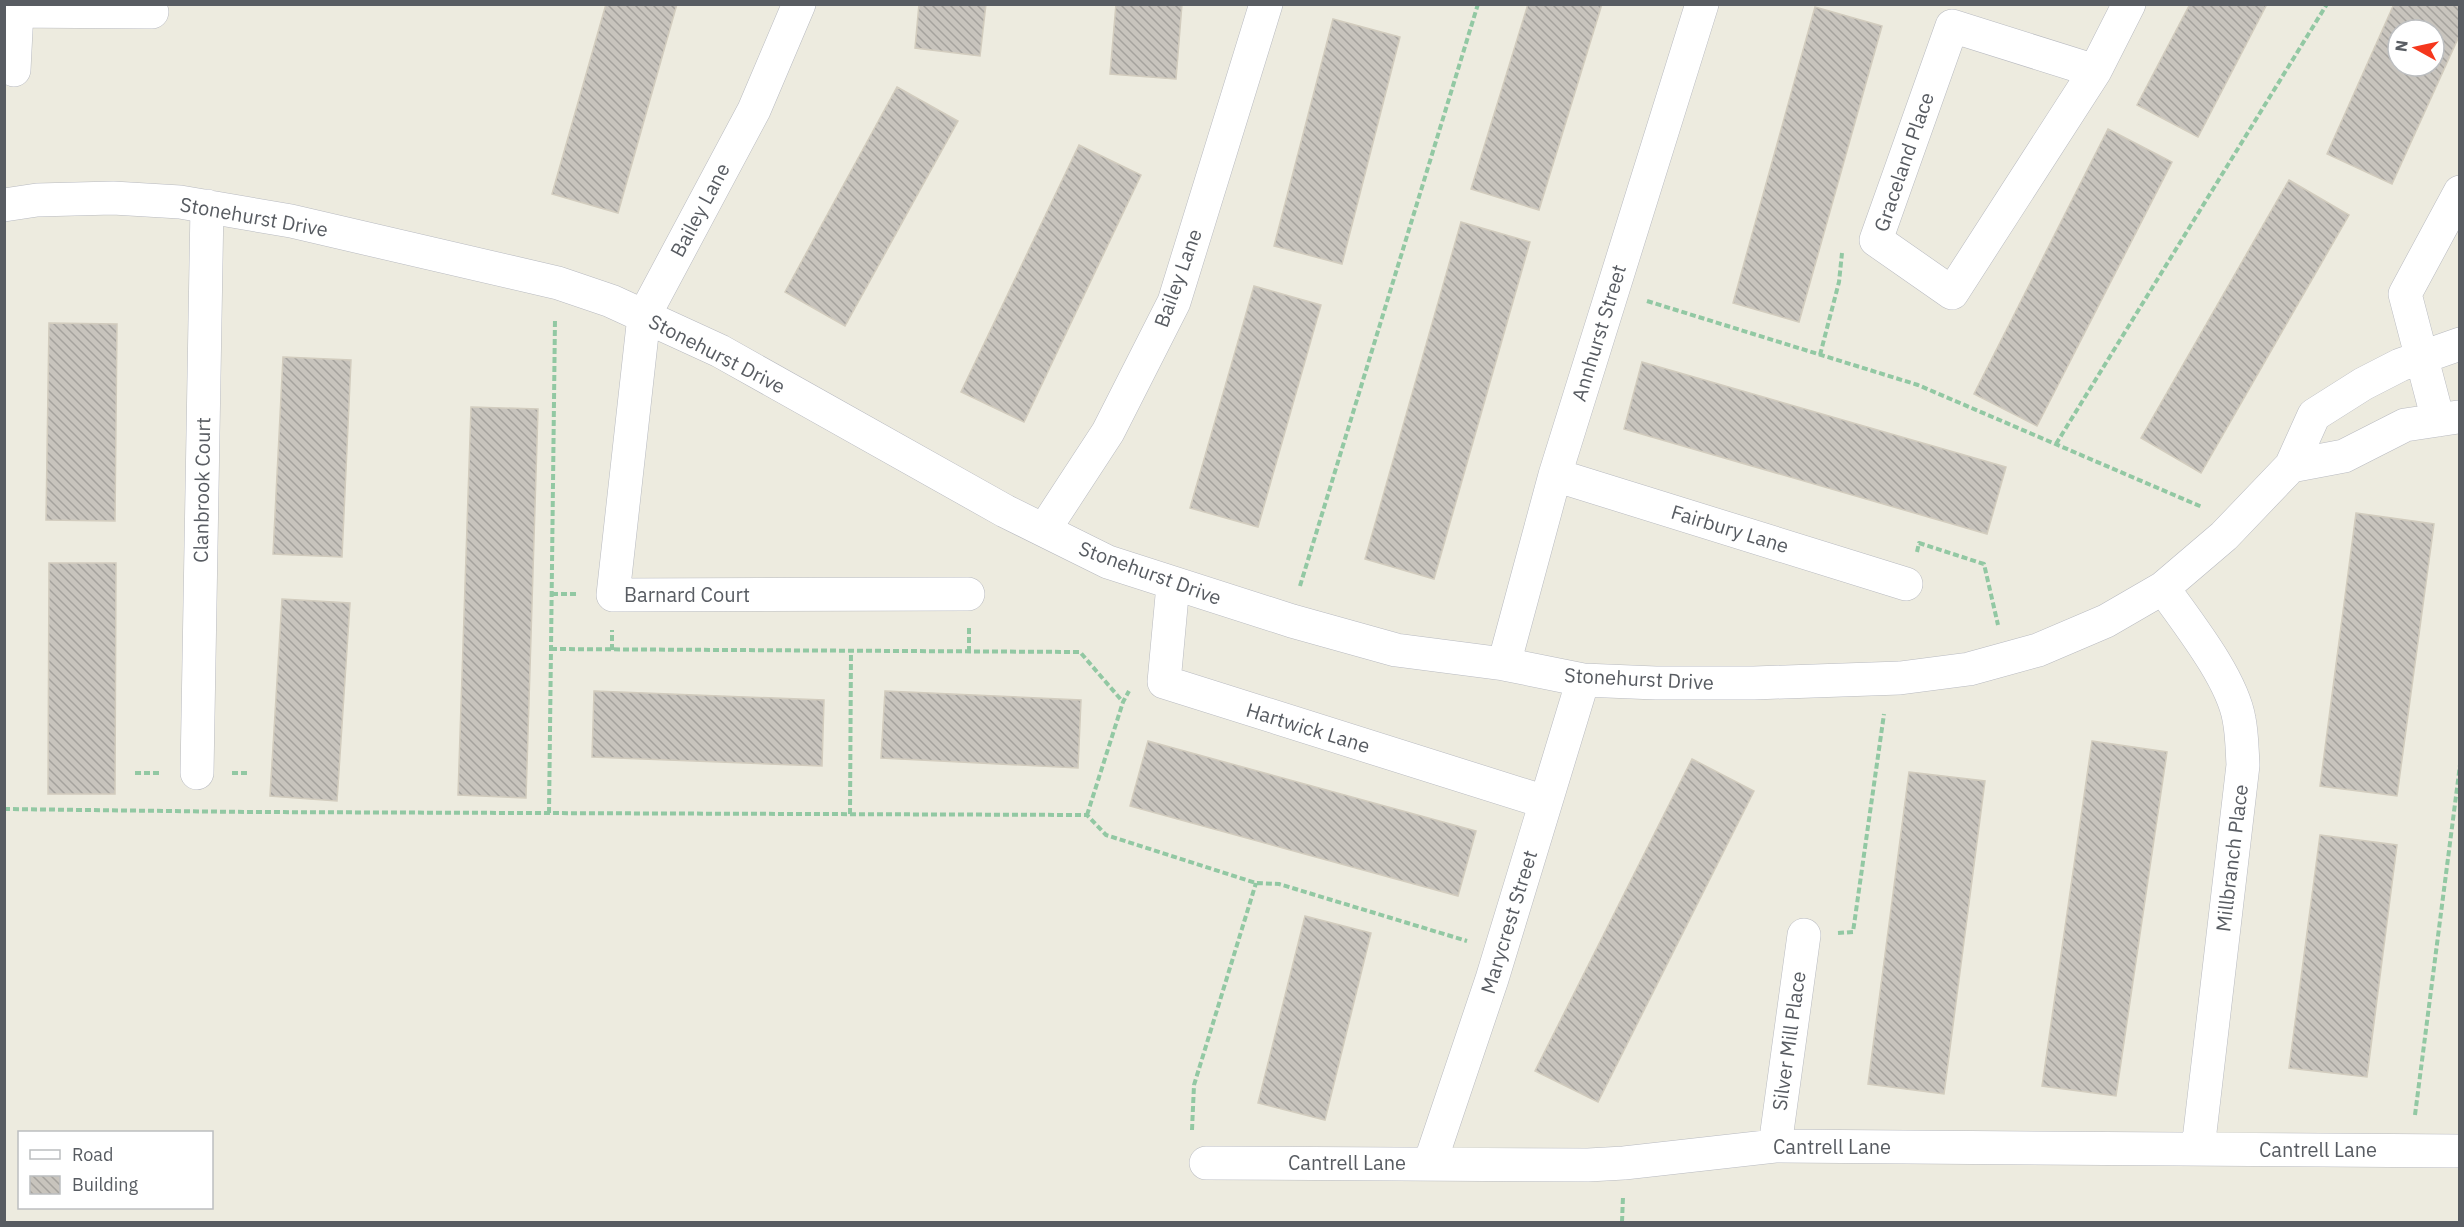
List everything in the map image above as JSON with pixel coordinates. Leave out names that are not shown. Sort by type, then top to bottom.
[{"type":"street","name":"Bailey Lane","points":[[644,316],[754,110],[800,4]]},
{"type":"street","name":"Bailey Lane","points":[[1044,530],[1108,432],[1174,302],[1266,4]]},
{"type":"street","name":"Annhurst Street","points":[[1504,664],[1555,475],[1702,4]]},
{"type":"street","name":"Graceland Place","points":[[2095,71],[1952,26],[1876,240],[1952,292],[2095,71],[2130,4]]},
{"type":"street","points":[[14,70],[11,11],[152,12]]},
{"type":"street","points":[[2291,466],[2344,456],[2405,425],[2449,419],[2423,356],[2405,294],[2460,192]]},
{"type":"street","name":"Stonehurst Drive","points":[[4,205],[37,200],[113,198],[180,202],[291,221],[558,283],[611,301],[720,351],[1005,511],[1108,562],[1173,585],[1310,627],[1396,650],[1504,664],[1583,680],[1754,683],[1900,678],[1969,669],[2038,650],[2106,621],[2163,588],[2224,536],[2291,466],[2314,415],[2363,384],[2423,356],[2460,344]]},
{"type":"street","name":"Clanbrook Court","points":[[197,773],[207,207]]},
{"type":"street","name":"Barnard Court","points":[[644,316],[613,595],[968,594]]},
{"type":"street","name":"Fairbury Lane","points":[[1555,475],[1906,584]]},
{"type":"street","name":"Hartwick Lane","points":[[1173,585],[1164,682],[1545,802]]},
{"type":"street","name":"Millbranch Place","points":[[2163,588],[2203,644],[2224,679],[2239,717],[2243,765],[2198,1149]]},
{"type":"street","name":"Marycrest Street","points":[[1430,1162],[1492,979],[1583,680]]},
{"type":"street","name":"Silver Mill Place","points":[[1775,1146],[1804,935]]},
{"type":"street","name":"Cantrell Lane","points":[[1199,1152],[1386,1165],[1430,1162],[1624,1163],[1775,1146],[2460,1151]]},
{"type":"path","points":[[1298,592],[1478,4]]},
{"type":"path","points":[[2056,444],[2327,4]]},
{"type":"path","points":[[1820,355],[1839,282],[1842,243]]},
{"type":"path","points":[[1638,299],[1918,385],[2198,504]]},
{"type":"path","points":[[549,813],[554,322]]},
{"type":"path","points":[[1919,543],[1984,564],[1997,622]]},
{"type":"path","points":[[551,649],[1080,652],[1123,702]]},
{"type":"path","points":[[850,814],[851,651]]},
{"type":"path","points":[[1087,815],[1123,702],[1132,685]]},
{"type":"path","points":[[1853,932],[1883,719]]},
{"type":"path","points":[[2414,1120],[2460,765]]},
{"type":"path","points":[[4,809],[1087,815],[1106,835],[1256,884],[1279,884],[1456,938]]},
{"type":"path","points":[[1199,1152],[1194,1084],[1256,884]]},
{"type":"building","points":[[606,4],[677,4],[618,213],[552,194]]},
{"type":"building","points":[[919,4],[986,4],[980,56],[915,48]]},
{"type":"building","points":[[1116,4],[1182,4],[1176,79],[1110,74]]},
{"type":"building","points":[[1528,4],[1602,4],[1539,210],[1471,189]]},
{"type":"building","points":[[2190,4],[2267,4],[2198,137],[2137,105]]},
{"type":"building","points":[[2394,4],[2460,4],[2460,34],[2446,65],[2446,18],[2388,18]]},
{"type":"building","points":[[1815,7],[1882,26],[1799,322],[1733,303]]},
{"type":"building","points":[[1333,19],[1400,37],[1342,264],[1274,246]]},
{"type":"building","points":[[2386,22],[2386,78],[2440,78],[2392,184],[2327,154]]},
{"type":"building","points":[[897,87],[958,121],[845,326],[785,292]]},
{"type":"building","points":[[2108,129],[2172,162],[2037,426],[1974,394]]},
{"type":"building","points":[[1079,145],[1141,175],[1024,422],[961,392]]},
{"type":"building","points":[[2289,180],[2349,215],[2201,473],[2141,438]]},
{"type":"building","points":[[1461,222],[1530,242],[1434,579],[1365,559]]},
{"type":"building","points":[[1254,286],[1321,305],[1258,527],[1190,508]]},
{"type":"building","points":[[49,323],[117,324],[115,521],[46,520]]},
{"type":"building","points":[[283,357],[351,360],[342,557],[273,554]]},
{"type":"building","points":[[1642,362],[2006,467],[1987,534],[1624,429]]},
{"type":"building","points":[[471,407],[538,409],[526,798],[458,795]]},
{"type":"building","points":[[2356,513],[2434,524],[2397,796],[2320,786]]},
{"type":"building","points":[[49,563],[116,563],[115,794],[48,794]]},
{"type":"building","points":[[282,599],[350,603],[337,801],[270,796]]},
{"type":"building","points":[[594,691],[824,700],[822,766],[592,757]]},
{"type":"building","points":[[885,691],[1081,700],[1078,768],[881,758]]},
{"type":"building","points":[[1148,741],[1476,831],[1458,896],[1130,806]]},
{"type":"building","points":[[2092,741],[2167,752],[2116,1096],[2042,1086]]},
{"type":"building","points":[[1692,759],[1754,791],[1598,1102],[1535,1071]]},
{"type":"building","points":[[1909,772],[1985,781],[1944,1094],[1868,1084]]},
{"type":"building","points":[[2320,835],[2397,845],[2367,1077],[2289,1068]]},
{"type":"building","points":[[1305,916],[1371,933],[1325,1120],[1258,1103]]}]
